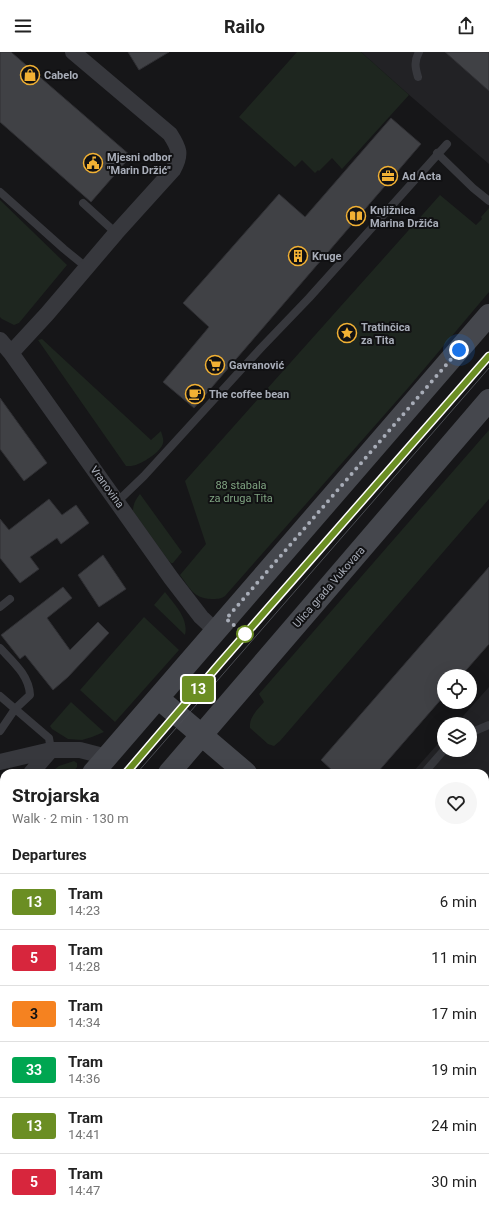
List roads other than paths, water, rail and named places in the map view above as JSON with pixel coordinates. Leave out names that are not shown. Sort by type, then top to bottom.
[{"type":"main road","points":[[100,765],[489,315]]},
{"type":"main road","name":"Ulica grada Vukovara","points":[[173,769],[489,400]]},
{"type":"main road","points":[[158,698],[241,769]]},
{"type":"street","points":[[11,353],[173,170],[179,155],[178,148],[170,134],[73,52]]},
{"type":"street","name":"Vranovina","points":[[0,340],[118,501],[171,578],[201,616],[216,631]]},
{"type":"street","points":[[0,762],[51,750],[80,750],[100,765]]},
{"type":"street","points":[[34,769],[51,750]]},
{"type":"lane","points":[[418,77],[415,67],[416,58],[419,52]]},
{"type":"lane","points":[[118,501],[144,476],[260,349],[309,298],[437,153],[447,144]]},
{"type":"lane","points":[[437,153],[473,188],[489,201]]},
{"type":"lane","points":[[0,192],[86,267]]},
{"type":"lane","points":[[83,203],[116,233]]},
{"type":"lane","points":[[0,607],[10,599]]},
{"type":"lane","points":[[0,648],[25,675],[30,687],[30,695],[15,709],[0,731]]},
{"type":"lane","points":[[0,696],[49,738],[51,750]]},
{"type":"lane","points":[[477,730],[489,725]]},
{"type":"lane","points":[[427,769],[438,757]]},
{"type":"tram line","points":[[129,769],[213,671],[489,356]]},
{"type":"tram line","name":"13","points":[[130,769],[221,662],[489,356]]},
{"type":"tram line","points":[[140,769],[489,368]]},
{"type":"place","name":"Cabelo","points":[[30,75]]},
{"type":"place","name":"Mjesni odbor \"Marin Držić\"","points":[[93,163]]},
{"type":"place","name":"Ad Acta","points":[[388,176]]},
{"type":"place","name":"Knjižnica Marina Držića","points":[[356,216]]},
{"type":"place","name":"Kruge","points":[[298,256]]},
{"type":"place","name":"Tratinčica za Tita","points":[[347,333]]},
{"type":"place","name":"Gavranović","points":[[215,365]]},
{"type":"place","name":"The coffee bean","points":[[195,394]]},
{"type":"park label","name":"88 stabala za druga Tita","points":[[241,491]]}]
